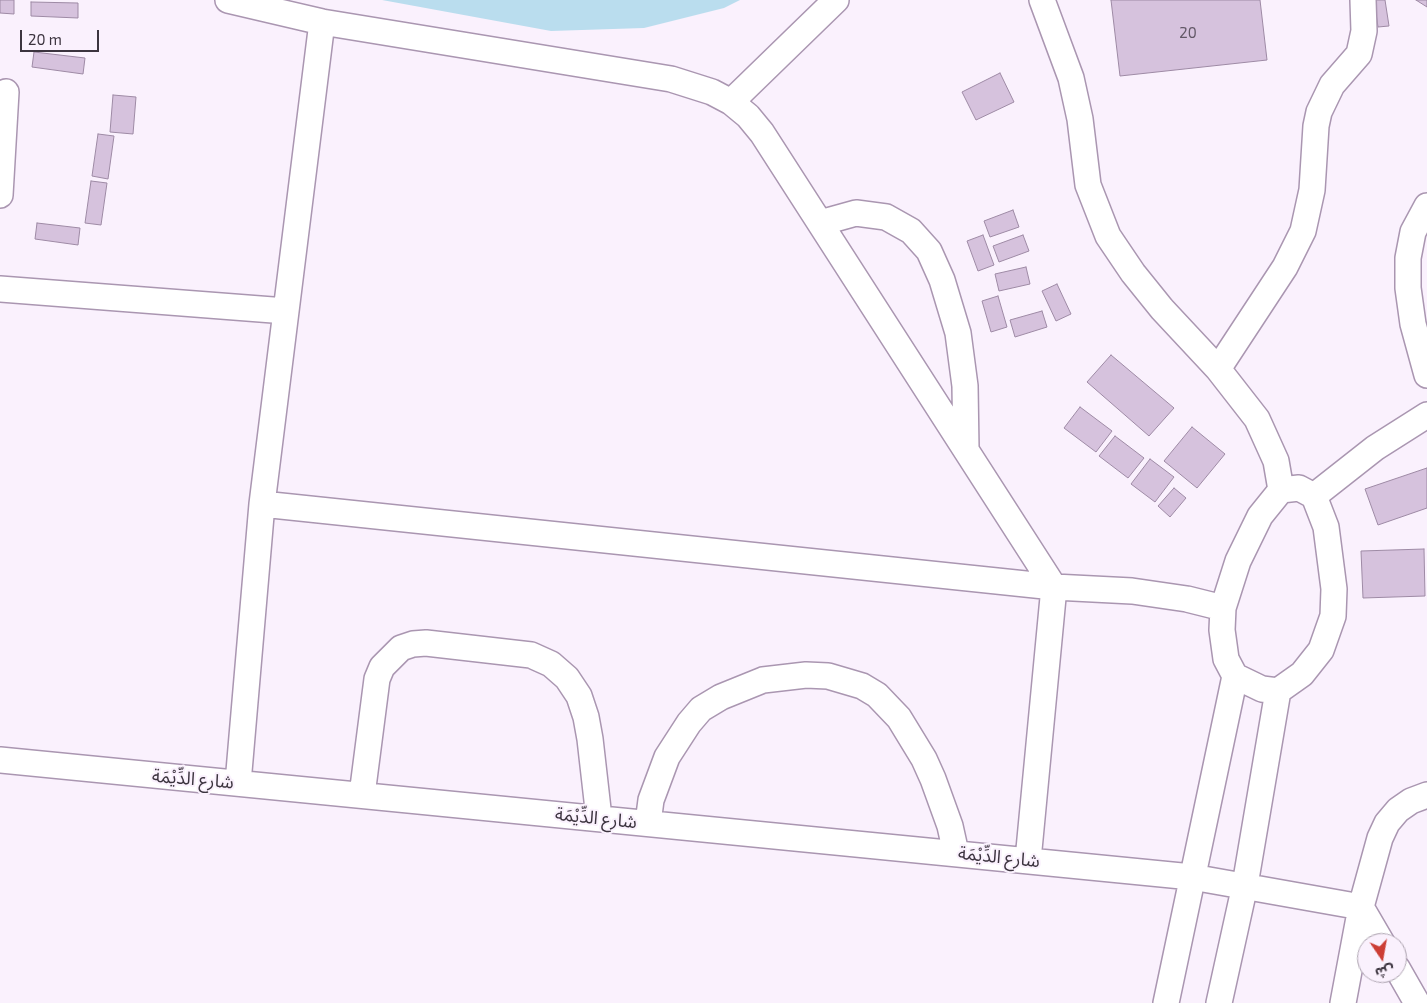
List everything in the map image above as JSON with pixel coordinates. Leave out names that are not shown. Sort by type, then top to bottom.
[{"type":"lane","points":[[228,0],[322,22],[671,80],[712,92],[731,102],[748,116],[762,134],[820,223],[1054,587],[1028,860]]},
{"type":"lane","points":[[731,102],[836,0]]},
{"type":"lane","points":[[1042,0],[1070,78],[1080,119],[1088,185],[1108,236],[1133,273],[1162,309],[1218,369],[1257,419],[1276,462],[1281,490]]},
{"type":"lane","points":[[1218,369],[1285,267],[1303,231],[1312,190],[1316,126],[1319,112],[1332,86],[1358,54],[1364,31],[1363,0]]},
{"type":"lane","points":[[238,783],[262,504],[322,22]]},
{"type":"lane","points":[[0,194],[6,92]]},
{"type":"lane","points":[[1427,206],[1413,232],[1408,258],[1413,324],[1427,374]]},
{"type":"lane","points":[[820,223],[856,213],[886,217],[911,231],[929,251],[942,280],[958,333],[965,386],[966,449]]},
{"type":"lane","points":[[0,289],[286,311]]},
{"type":"lane","points":[[1314,496],[1375,448],[1427,416]]},
{"type":"lane","points":[[1299,488],[1314,496],[1326,527],[1334,589],[1332,616],[1321,650],[1302,674],[1278,691],[1262,689],[1235,676],[1226,659],[1223,645],[1223,608],[1238,561],[1245,546],[1260,516],[1281,490],[1299,488]]},
{"type":"lane","points":[[262,504],[1054,587],[1132,591],[1187,599],[1223,608]]},
{"type":"lane","points":[[362,795],[379,673],[390,656],[400,648],[426,642],[531,655],[551,664],[568,678],[580,696],[586,717],[599,818]]},
{"type":"lane","points":[[648,823],[651,800],[667,757],[678,737],[702,709],[721,697],[763,680],[806,675],[828,676],[862,686],[890,706],[900,718],[933,779],[950,826],[956,853]]},
{"type":"lane","points":[[1166,1003],[1235,676]]},
{"type":"lane","points":[[1219,1003],[1245,885],[1278,691]]},
{"type":"lane","name":"شارع الدِّيْمَة","points":[[0,760],[1192,877],[1362,907]]},
{"type":"lane","points":[[1343,1003],[1362,907],[1380,838],[1387,823],[1398,810],[1412,801],[1427,795]]},
{"type":"lane","points":[[1362,907],[1376,933]]},
{"type":"lane","points":[[1406,983],[1418,1003]]},
{"type":"water","points":[[382,0],[740,0],[724,8],[644,28],[551,31]]},
{"type":"building","points":[[0,0],[14,0],[14,14],[0,13]]},
{"type":"building","points":[[1111,0],[1260,0],[1267,60],[1120,76]]},
{"type":"building","points":[[1374,0],[1385,0],[1389,26],[1378,27]]},
{"type":"building","points":[[1416,0],[1427,0],[1427,7]]},
{"type":"building","points":[[31,2],[78,3],[78,18],[31,16]]},
{"type":"building","points":[[34,52],[85,58],[83,74],[32,67]]},
{"type":"building","points":[[1000,73],[1014,102],[976,120],[962,92]]},
{"type":"building","points":[[113,95],[136,97],[133,134],[110,132]]},
{"type":"building","points":[[98,134],[114,136],[108,179],[92,176]]},
{"type":"building","points":[[91,181],[107,183],[101,225],[85,223]]},
{"type":"building","points":[[1013,210],[1019,227],[990,237],[984,221]]},
{"type":"building","points":[[37,223],[80,228],[78,245],[35,239]]},
{"type":"building","points":[[983,235],[994,265],[978,271],[967,241]]},
{"type":"building","points":[[1023,235],[1029,251],[999,262],[993,246]]},
{"type":"building","points":[[1026,267],[1030,284],[999,291],[995,274]]},
{"type":"building","points":[[1057,284],[1071,314],[1056,321],[1042,291]]},
{"type":"building","points":[[998,296],[1007,327],[991,332],[982,301]]},
{"type":"building","points":[[1042,311],[1047,327],[1015,337],[1010,320]]},
{"type":"building","points":[[1111,355],[1174,408],[1149,436],[1087,382]]},
{"type":"building","points":[[1080,407],[1112,431],[1096,452],[1064,428]]},
{"type":"building","points":[[1192,427],[1225,454],[1197,488],[1164,461]]},
{"type":"building","points":[[1115,436],[1144,458],[1128,478],[1099,456]]},
{"type":"building","points":[[1150,459],[1174,477],[1155,502],[1131,484]]},
{"type":"building","points":[[1427,468],[1427,508],[1378,525],[1365,489]]},
{"type":"building","points":[[1174,488],[1186,498],[1170,517],[1158,506]]},
{"type":"building","points":[[1424,549],[1425,596],[1363,598],[1361,551]]}]
